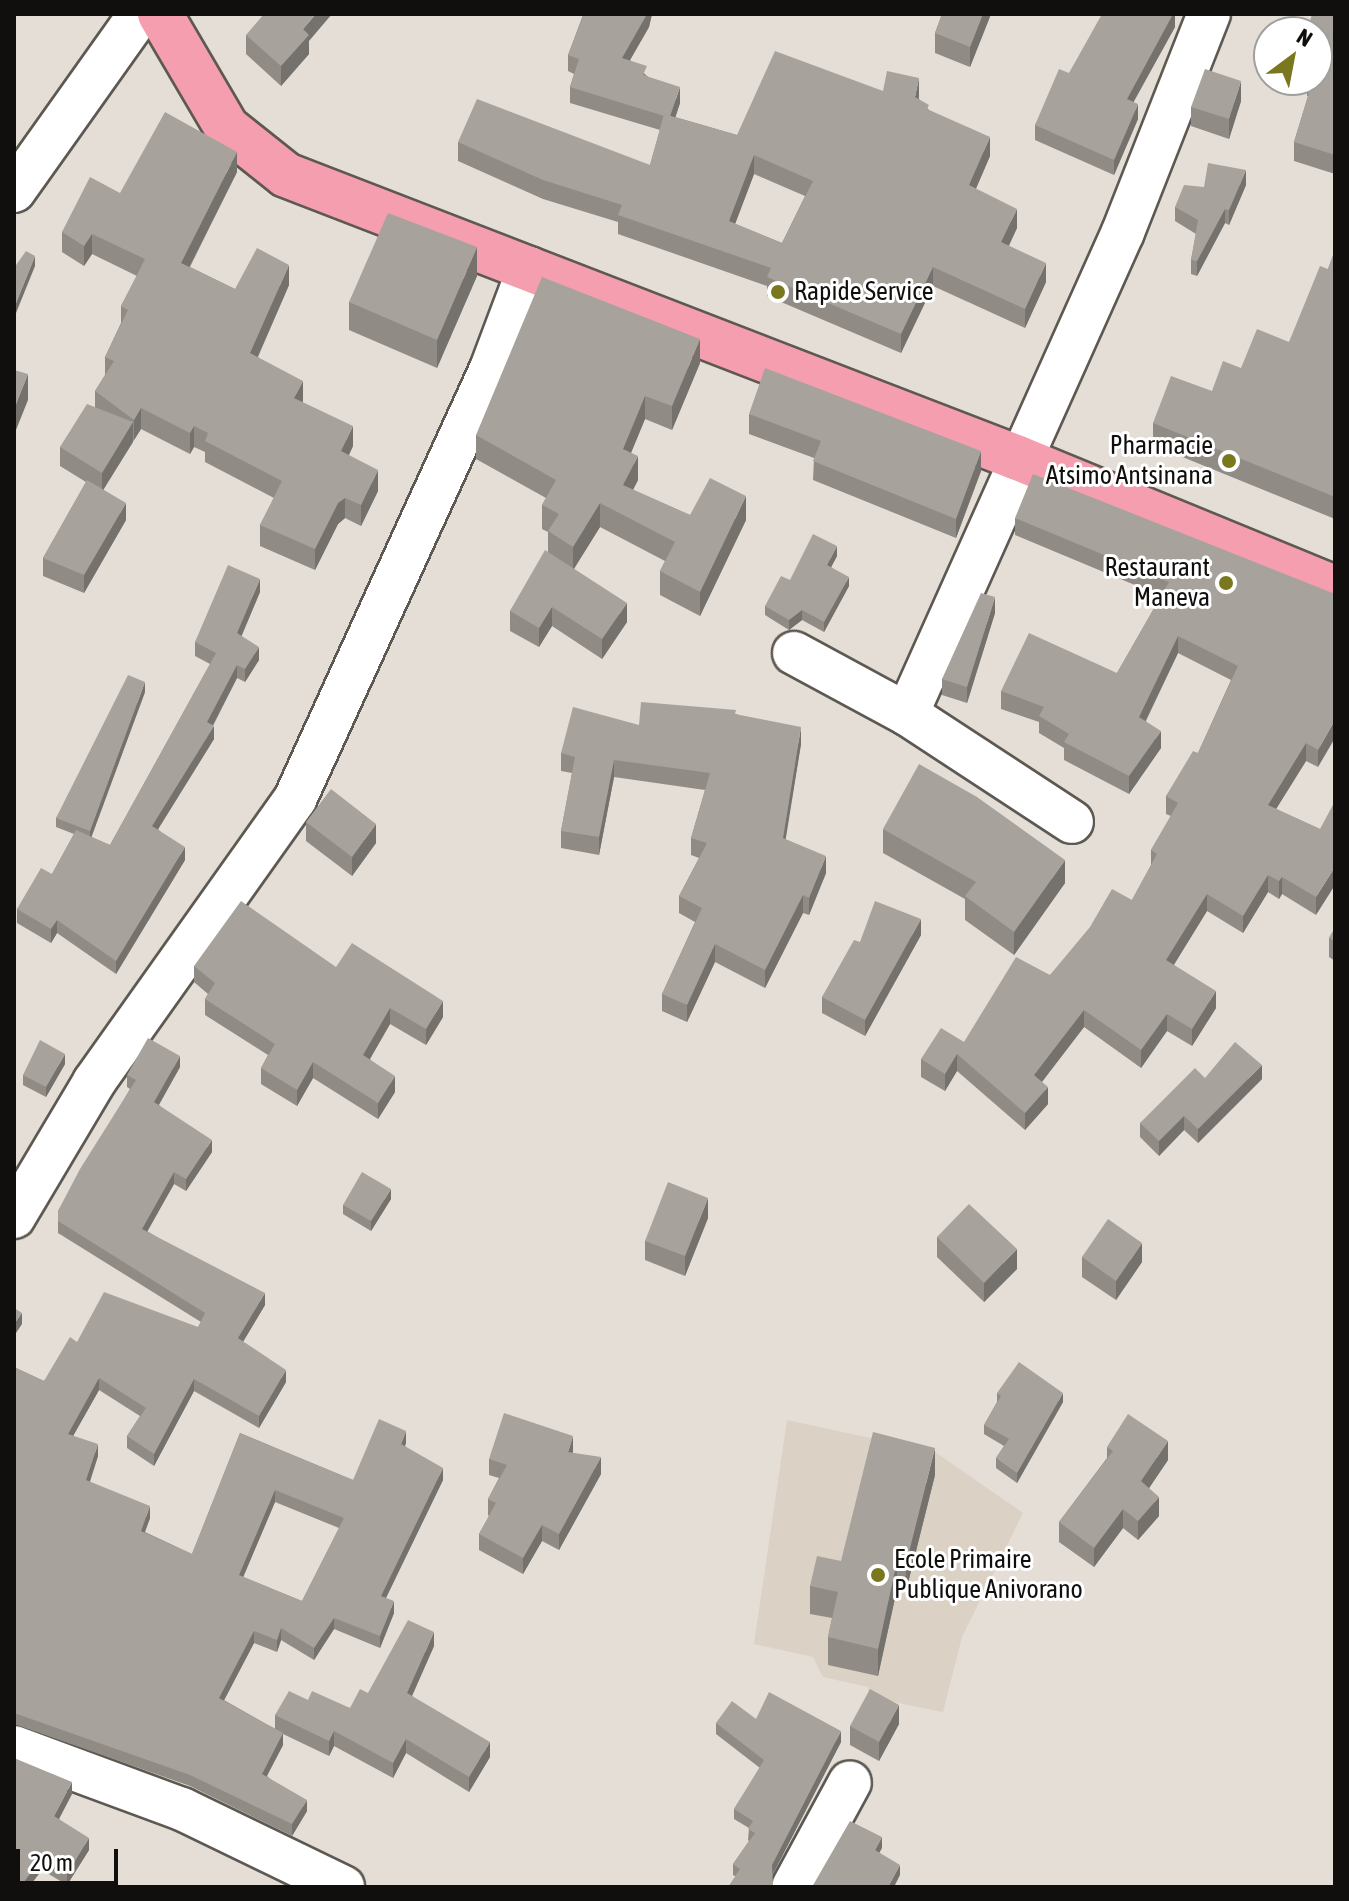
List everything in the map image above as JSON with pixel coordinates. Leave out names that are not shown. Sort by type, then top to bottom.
[{"type":"main road","points":[[160,14],[227,128],[286,175],[1018,458],[1335,588]]},
{"type":"street","points":[[14,191],[140,14]]},
{"type":"street","points":[[907,714],[1018,458],[1123,232],[1209,14]]},
{"type":"street","points":[[14,1217],[94,1082],[295,799],[491,369],[529,268]]},
{"type":"street","points":[[794,653],[907,714],[1072,822]]},
{"type":"street","points":[[14,1747],[182,1809],[343,1887]]},
{"type":"street","points":[[793,1887],[850,1782]]},
{"type":"shaded area","name":"Ecole Primaire Publique Anivorano","points":[[787,1420],[935,1452],[1023,1513],[962,1637],[943,1712],[869,1697],[868,1687],[823,1677],[813,1657],[754,1644]]},
{"type":"building","points":[[264,14],[316,14],[303,29],[309,35],[281,66],[246,35]]},
{"type":"building","points":[[584,14],[647,14],[622,58],[647,66],[643,75],[680,87],[670,116],[570,87],[579,59],[568,55]]},
{"type":"building","points":[[942,14],[983,14],[970,47],[935,33]]},
{"type":"building","points":[[1102,14],[1173,14],[1127,99],[1138,104],[1114,160],[1035,125],[1059,69],[1069,73]]},
{"type":"building","points":[[1335,14],[1335,155],[1294,142],[1308,96],[1333,96],[1333,16],[1311,16]]},
{"type":"building","points":[[775,51],[883,91],[887,71],[919,78],[915,97],[929,105],[927,109],[990,137],[969,185],[1017,209],[1001,242],[1046,263],[1025,309],[933,267],[901,334],[767,277],[771,268],[618,215],[622,205],[543,180],[458,142],[477,99],[650,165],[664,114],[737,135]],"holes":[[[754,155],[813,181],[782,243],[729,221]]]},
{"type":"building","points":[[1205,69],[1241,81],[1229,119],[1191,107]]},
{"type":"building","points":[[165,112],[237,152],[181,263],[235,289],[257,248],[289,265],[250,353],[303,381],[294,398],[353,426],[341,451],[378,470],[361,505],[345,498],[338,503],[315,549],[260,525],[282,481],[205,441],[208,433],[194,426],[190,433],[141,408],[134,420],[95,391],[114,361],[105,357],[128,310],[121,306],[145,259],[92,234],[84,246],[62,232],[90,177],[120,193]]},
{"type":"building","points":[[1208,163],[1246,170],[1229,210],[1225,209],[1197,261],[1191,260],[1198,220],[1175,207],[1184,185],[1204,187]]},
{"type":"building","points":[[388,213],[477,247],[437,340],[349,302]]},
{"type":"building","points":[[1335,250],[1335,497],[1153,423],[1171,376],[1212,391],[1223,361],[1241,368],[1257,329],[1289,342],[1320,266],[1328,269]]},
{"type":"building","points":[[26,251],[35,256],[14,308],[14,268]]},
{"type":"building","points":[[542,277],[700,339],[672,406],[645,396],[623,449],[638,456],[623,485],[690,515],[710,478],[746,496],[700,592],[660,571],[675,542],[600,503],[573,547],[548,531],[559,514],[542,505],[556,480],[476,435]]},
{"type":"building","points":[[765,368],[981,451],[956,519],[813,461],[821,441],[749,414]]},
{"type":"building","points":[[14,370],[28,374],[14,409]]},
{"type":"building","points":[[87,404],[133,422],[102,473],[60,447]]},
{"type":"building","points":[[1033,474],[1335,594],[1335,720],[1318,750],[1306,743],[1268,805],[1320,829],[1335,801],[1335,867],[1316,897],[1282,877],[1279,881],[1268,875],[1243,916],[1207,894],[1166,960],[1216,991],[1192,1029],[1167,1014],[1141,1050],[1084,1010],[1034,1075],[1048,1087],[1025,1113],[957,1054],[945,1074],[921,1059],[941,1028],[964,1042],[1016,957],[1050,975],[1090,927],[1112,889],[1132,900],[1157,854],[1151,850],[1178,803],[1166,796],[1193,751],[1198,753],[1238,666],[1178,636],[1139,717],[1161,731],[1129,776],[1064,742],[1069,734],[1039,716],[1044,707],[1001,691],[1029,633],[1117,673],[1169,582],[1015,518]]},
{"type":"building","points":[[87,480],[126,503],[84,575],[43,558]]},
{"type":"building","points":[[813,534],[837,546],[827,565],[849,577],[824,622],[802,610],[789,620],[765,606],[781,576],[790,580]]},
{"type":"building","points":[[545,550],[627,603],[602,639],[552,607],[539,628],[510,611]]},
{"type":"building","points":[[228,565],[260,579],[237,633],[259,647],[245,669],[237,665],[207,722],[214,726],[152,826],[185,847],[116,961],[57,920],[51,929],[17,909],[41,868],[52,874],[76,830],[110,845],[216,653],[195,642]]},
{"type":"building","points":[[981,593],[995,597],[967,687],[942,679]]},
{"type":"building","points":[[128,675],[145,682],[90,831],[56,818]]},
{"type":"building","points":[[641,702],[736,710],[735,714],[801,727],[783,838],[826,856],[809,898],[803,895],[765,970],[715,944],[687,1005],[662,994],[702,908],[679,896],[707,843],[691,838],[710,773],[614,760],[599,837],[561,831],[575,757],[561,753],[573,707],[639,725]]},
{"type":"building","points":[[919,764],[977,797],[1065,860],[1014,932],[965,896],[976,882],[883,829]]},
{"type":"building","points":[[331,789],[376,824],[352,857],[306,822]]},
{"type":"building","points":[[241,901],[336,967],[352,943],[443,1001],[426,1029],[390,1008],[363,1055],[395,1076],[378,1103],[313,1062],[297,1090],[261,1068],[275,1044],[205,999],[215,983],[194,966]]},
{"type":"building","points":[[875,901],[921,919],[865,1020],[822,997],[854,940],[860,942]]},
{"type":"building","points":[[148,1038],[180,1056],[154,1102],[212,1140],[186,1179],[174,1172],[142,1229],[265,1293],[238,1338],[286,1370],[259,1416],[194,1379],[154,1454],[127,1436],[146,1408],[99,1378],[68,1434],[98,1444],[86,1480],[150,1506],[141,1531],[192,1554],[240,1433],[353,1480],[379,1419],[406,1431],[401,1444],[443,1468],[381,1596],[394,1601],[380,1636],[334,1618],[314,1648],[281,1628],[277,1640],[254,1631],[219,1698],[283,1733],[262,1774],[307,1800],[292,1824],[190,1775],[14,1713],[14,1367],[44,1381],[70,1337],[77,1342],[104,1292],[198,1327],[205,1313],[58,1221],[58,1211],[80,1169],[136,1080],[127,1075]],"holes":[[[275,1490],[344,1518],[302,1601],[239,1575]]]},
{"type":"building","points":[[40,1040],[65,1054],[46,1087],[23,1075]]},
{"type":"building","points":[[1235,1042],[1262,1065],[1198,1129],[1184,1116],[1159,1141],[1140,1123],[1195,1068],[1205,1078]]},
{"type":"building","points":[[362,1172],[391,1189],[371,1221],[343,1205]]},
{"type":"building","points":[[668,1182],[708,1198],[685,1256],[645,1241]]},
{"type":"building","points":[[969,1204],[1017,1249],[984,1283],[937,1237]]},
{"type":"building","points":[[1108,1219],[1142,1243],[1116,1281],[1082,1257]]},
{"type":"building","points":[[14,1308],[22,1313],[14,1324]]},
{"type":"building","points":[[1019,1362],[1063,1393],[1017,1473],[996,1458],[1009,1439],[984,1425],[1001,1396],[997,1393]]},
{"type":"building","points":[[504,1413],[573,1436],[568,1452],[601,1457],[559,1534],[542,1525],[523,1558],[479,1534],[496,1503],[488,1499],[507,1465],[489,1459]]},
{"type":"building","points":[[1128,1414],[1168,1441],[1141,1481],[1159,1497],[1138,1521],[1123,1509],[1094,1548],[1059,1522],[1113,1451],[1107,1447]]},
{"type":"building","points":[[873,1432],[935,1448],[906,1564],[897,1561],[878,1649],[828,1637],[838,1592],[810,1586],[817,1556],[841,1561]]},
{"type":"building","points":[[408,1620],[434,1632],[407,1693],[490,1742],[469,1777],[406,1739],[393,1763],[334,1731],[329,1741],[275,1715],[289,1691],[308,1700],[312,1691],[350,1708],[360,1689],[368,1693]]},
{"type":"building","points":[[870,1689],[899,1705],[879,1742],[850,1726]]},
{"type":"building","points":[[769,1692],[841,1731],[772,1865],[773,1887],[728,1887],[740,1869],[733,1864],[755,1833],[748,1829],[753,1821],[734,1809],[764,1760],[716,1723],[732,1701],[756,1719]]},
{"type":"building","points":[[14,1758],[72,1782],[54,1816],[89,1838],[67,1874],[42,1858],[20,1887],[14,1887]]},
{"type":"building","points":[[850,1821],[882,1837],[875,1850],[900,1865],[888,1887],[812,1887]]},
{"type":"place","name":"Rapide Service","points":[[778,292]]},
{"type":"place","name":"Pharmacie Atsimo Antsinana","points":[[1229,461]]},
{"type":"place","name":"Restaurant Maneva","points":[[1226,583]]},
{"type":"place","name":"Ecole Primaire Publique Anivorano","points":[[878,1575]]}]
